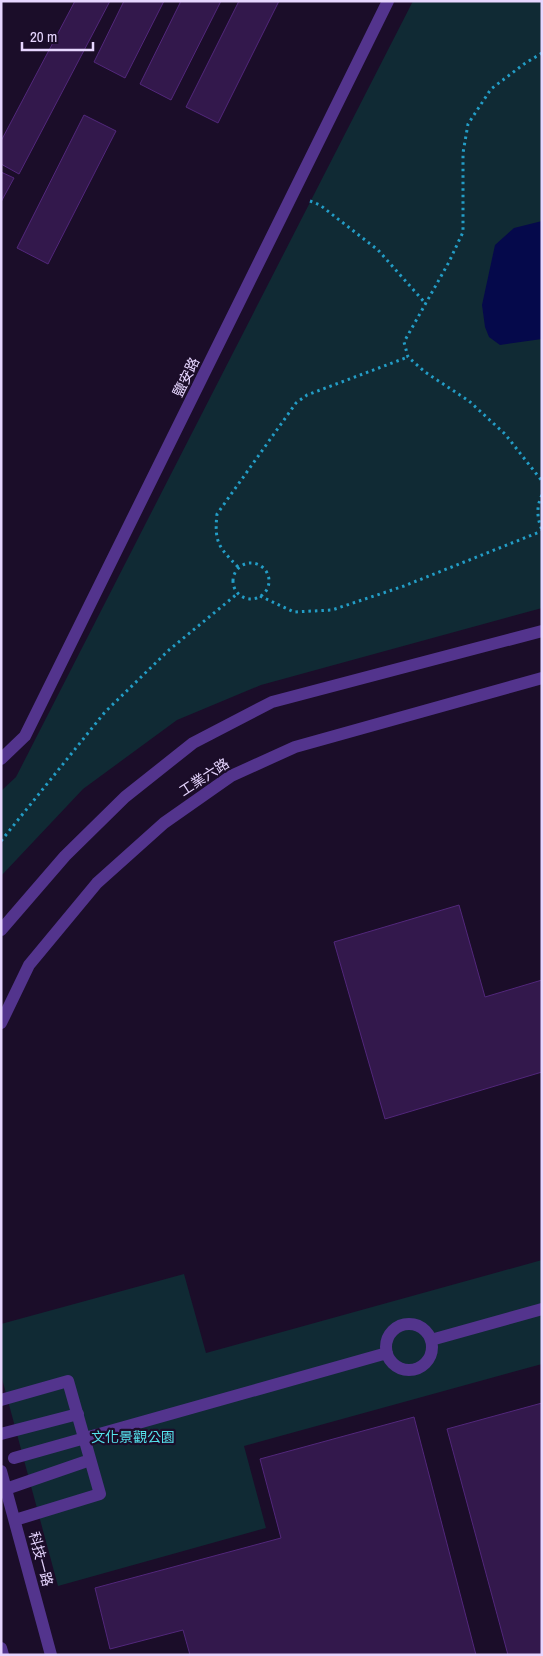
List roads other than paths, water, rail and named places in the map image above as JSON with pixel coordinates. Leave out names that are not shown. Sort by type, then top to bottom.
[{"type":"street","name":"鹽安路","points":[[1,759],[25,736],[388,1]]},
{"type":"street","points":[[1,930],[65,856],[125,797],[193,743],[272,702],[542,631]]},
{"type":"street","name":"工業六路","points":[[1,1023],[29,965],[97,883],[164,823],[231,776],[295,747],[542,678]]},
{"type":"street","points":[[431,1340],[542,1309]]},
{"type":"street","points":[[414,1325],[427,1333],[431,1340],[432,1347],[427,1361],[415,1369],[400,1369],[394,1365],[387,1353],[386,1345],[388,1338],[399,1326],[414,1325]]},
{"type":"street","points":[[14,1458],[387,1353]]},
{"type":"street","points":[[1,1400],[68,1381],[100,1494],[15,1520]]},
{"type":"street","points":[[1,1434],[78,1414]]},
{"type":"street","points":[[6,1489],[90,1460]]},
{"type":"street","name":"科技一路","points":[[1,1471],[51,1655]]},
{"type":"street","points":[[1,1648],[3,1655]]},
{"type":"park label","name":"文化景觀公園","points":[[133,1437]]}]
